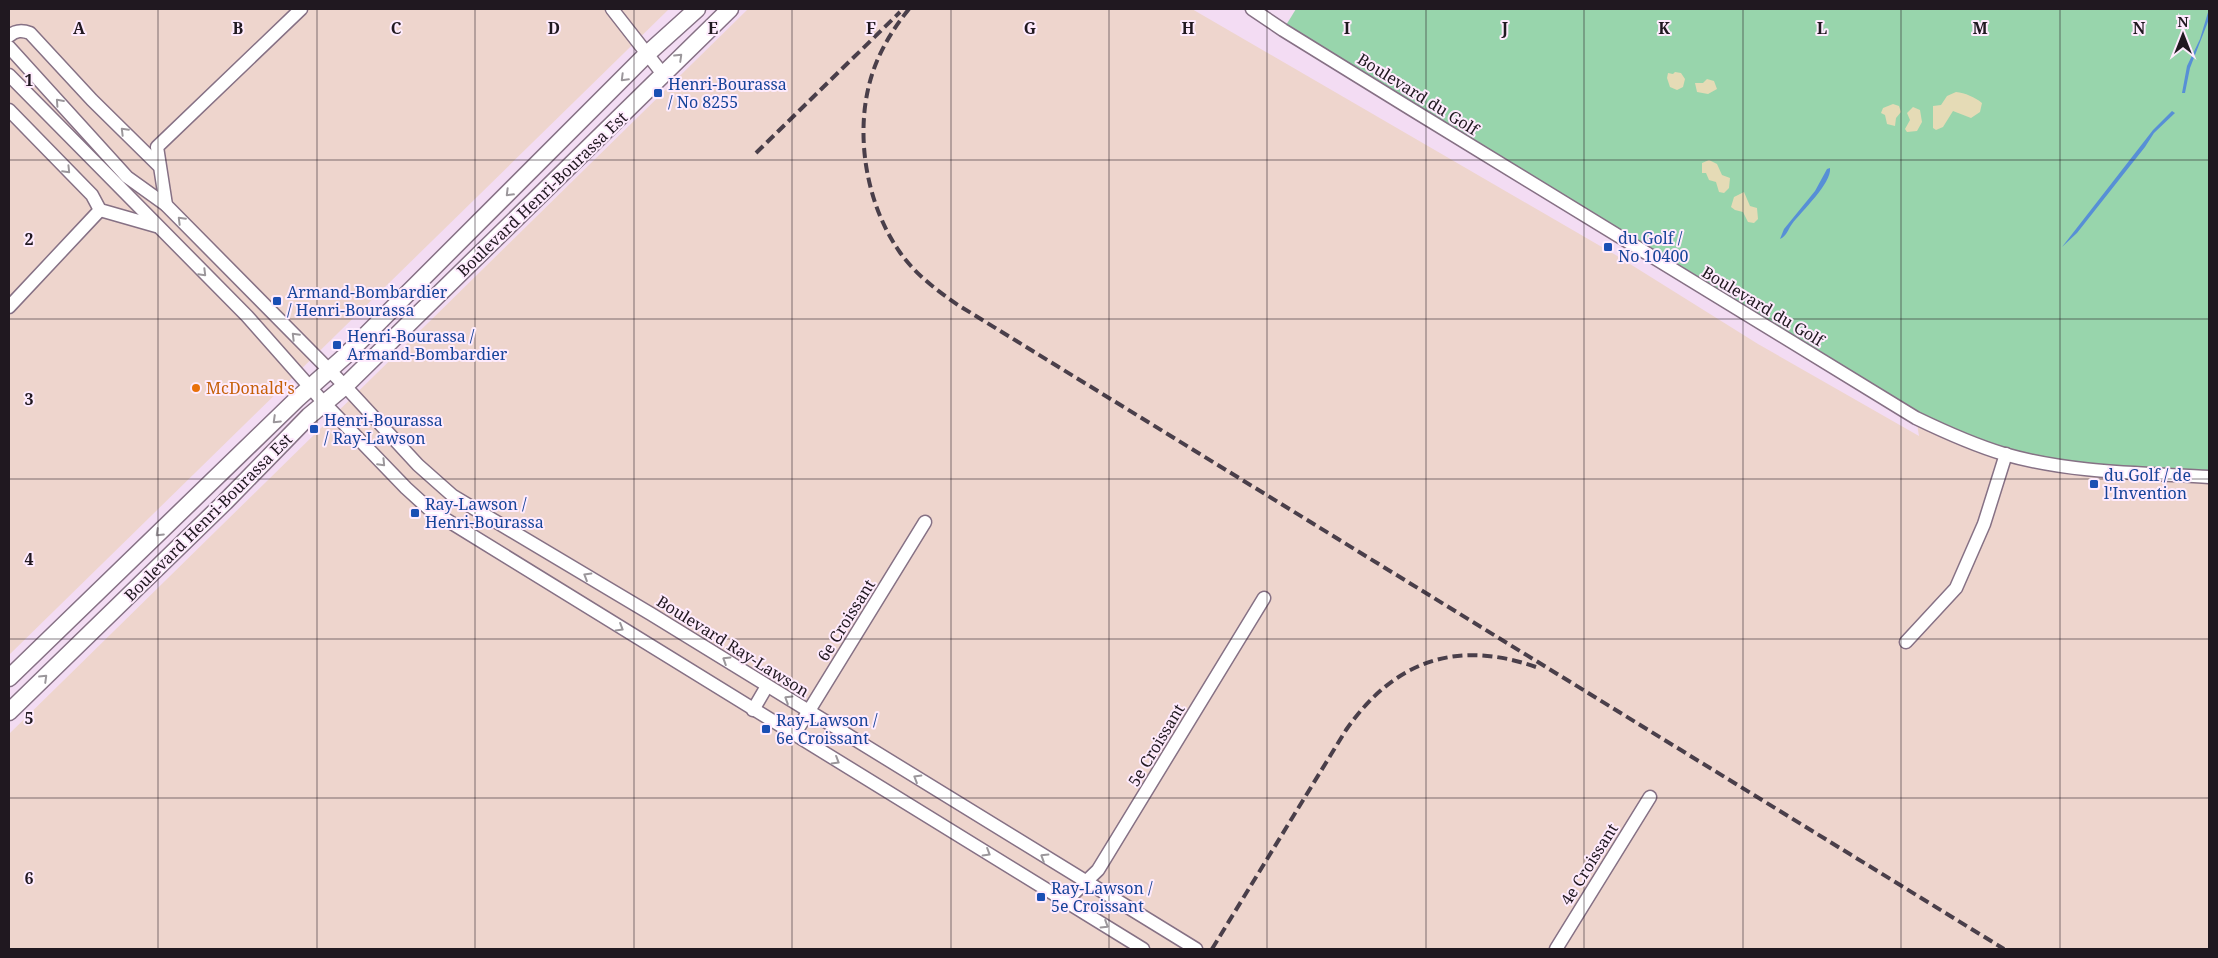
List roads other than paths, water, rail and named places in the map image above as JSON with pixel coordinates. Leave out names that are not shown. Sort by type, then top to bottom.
[{"type":"main road","name":"Boulevard Henri-Bourassa Est","points":[[9,678],[329,370],[646,56],[697,9]]},
{"type":"main road","name":"Boulevard Henri-Bourassa Est","points":[[9,712],[154,572],[324,403],[345,386],[662,73],[730,9]]},
{"type":"street","points":[[166,205],[158,165],[157,147],[301,9]]},
{"type":"street","points":[[612,9],[646,56],[662,73]]},
{"type":"street","name":"Boulevard du Golf","points":[[1242,9],[1256,12],[1916,418],[1955,436],[2006,454],[2067,467],[2209,477]]},
{"type":"street","points":[[9,36],[13,32],[22,30],[30,33],[92,100],[158,165]]},
{"type":"street","name":"Boulevard Ray-Lawson","points":[[9,47],[127,177],[166,205],[345,386],[418,465],[453,496],[1196,949]]},
{"type":"street","points":[[9,75],[156,226],[247,316],[311,386],[324,403],[406,488],[442,519],[1143,949]]},
{"type":"street","points":[[9,110],[92,195],[100,210],[156,226]]},
{"type":"street","points":[[9,307],[100,210]]},
{"type":"street","points":[[1906,642],[1956,588],[1984,524],[2006,454]]},
{"type":"street","name":"6e Croissant","points":[[794,735],[926,522]]},
{"type":"street","name":"5e Croissant","points":[[1066,902],[1098,870],[1264,598]]},
{"type":"street","points":[[753,710],[767,686]]},
{"type":"street","name":"4e Croissant","points":[[1556,949],[1650,797]]},
{"type":"water","points":[[2209,9],[2209,19],[2190,68],[2185,93],[2182,93],[2187,66],[2200,39]]},
{"type":"water","points":[[2172,111],[2175,113],[2154,133],[2077,233],[2062,247],[2153,130]]},
{"type":"water","points":[[1830,168],[1821,189],[1780,239],[1784,229],[1815,191],[1827,169]]},
{"type":"railway","points":[[909,9],[891,34],[877,61],[869,84],[863,133],[865,159],[877,208],[899,251],[911,267],[926,281],[958,305],[2004,949]]},
{"type":"railway","points":[[756,153],[900,12]]},
{"type":"railway","points":[[1212,949],[1346,730],[1365,706],[1385,687],[1406,672],[1429,662],[1453,656],[1479,655],[1507,659],[1536,667]]},
{"type":"place","name":"Henri-Bourassa / No 8255","points":[[658,93]]},
{"type":"place","name":"du Golf / No 10400","points":[[1608,247]]},
{"type":"place","name":"Armand-Bombardier / Henri-Bourassa","points":[[277,301]]},
{"type":"place","name":"Henri-Bourassa / Armand-Bombardier","points":[[337,345]]},
{"type":"place","name":"McDonald's","points":[[196,388]]},
{"type":"place","name":"Henri-Bourassa / Ray-Lawson","points":[[314,429]]},
{"type":"place","name":"du Golf / de l'Invention","points":[[2094,484]]},
{"type":"place","name":"Ray-Lawson / Henri-Bourassa","points":[[415,513]]},
{"type":"place","name":"Ray-Lawson / 6e Croissant","points":[[766,729]]},
{"type":"place","name":"Ray-Lawson / 5e Croissant","points":[[1041,897]]}]
